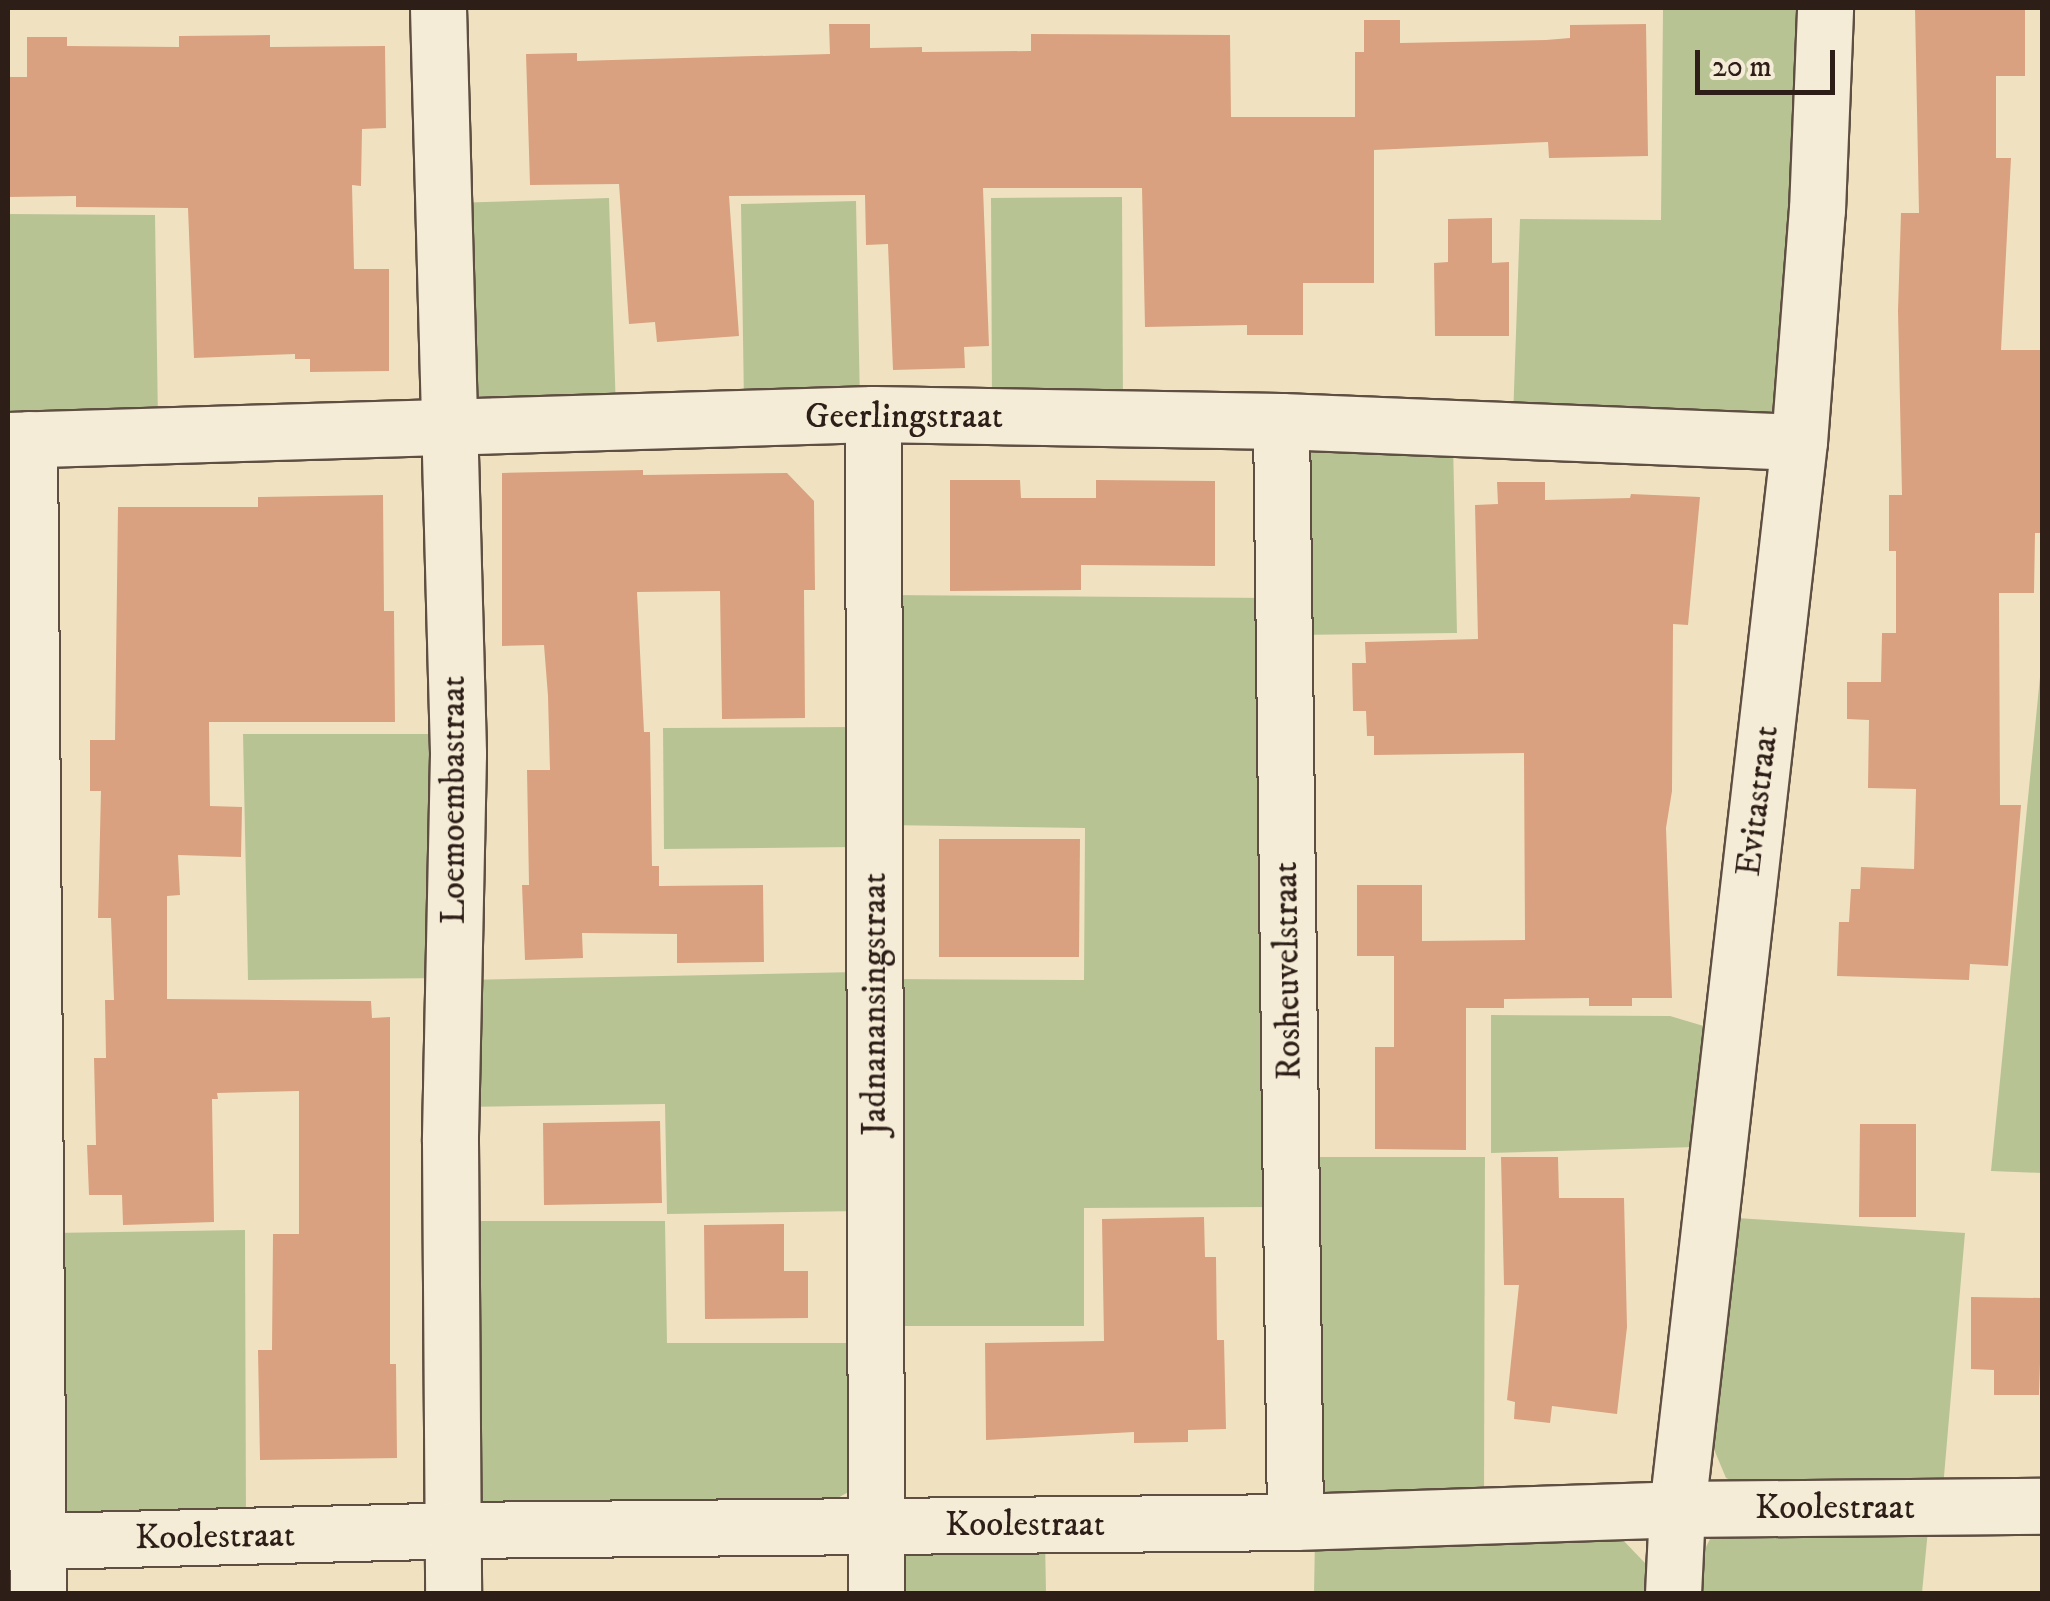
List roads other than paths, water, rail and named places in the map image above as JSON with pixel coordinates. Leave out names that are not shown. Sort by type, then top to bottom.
[{"type":"street","name":"Loemoembastraat","points":[[438,8],[446,427],[458,754],[450,1141],[454,1594]]},
{"type":"street","name":"Evitastraat","points":[[1674,1594],[1677,1508],[1800,442],[1817,210],[1825,8]]},
{"type":"street","name":"Geerlingstraat","points":[[18,439],[873,414],[1281,421],[1800,442]]},
{"type":"street","name":"Jadnanansingstraat","points":[[873,414],[876,1594]]},
{"type":"street","name":"Rosheuvelstraat","points":[[1281,421],[1295,1522]]},
{"type":"street","points":[[18,439],[28,1559]]},
{"type":"street","name":"Koolestraat","points":[[28,1559],[453,1530],[1295,1522],[1677,1508],[2042,1506]]}]
